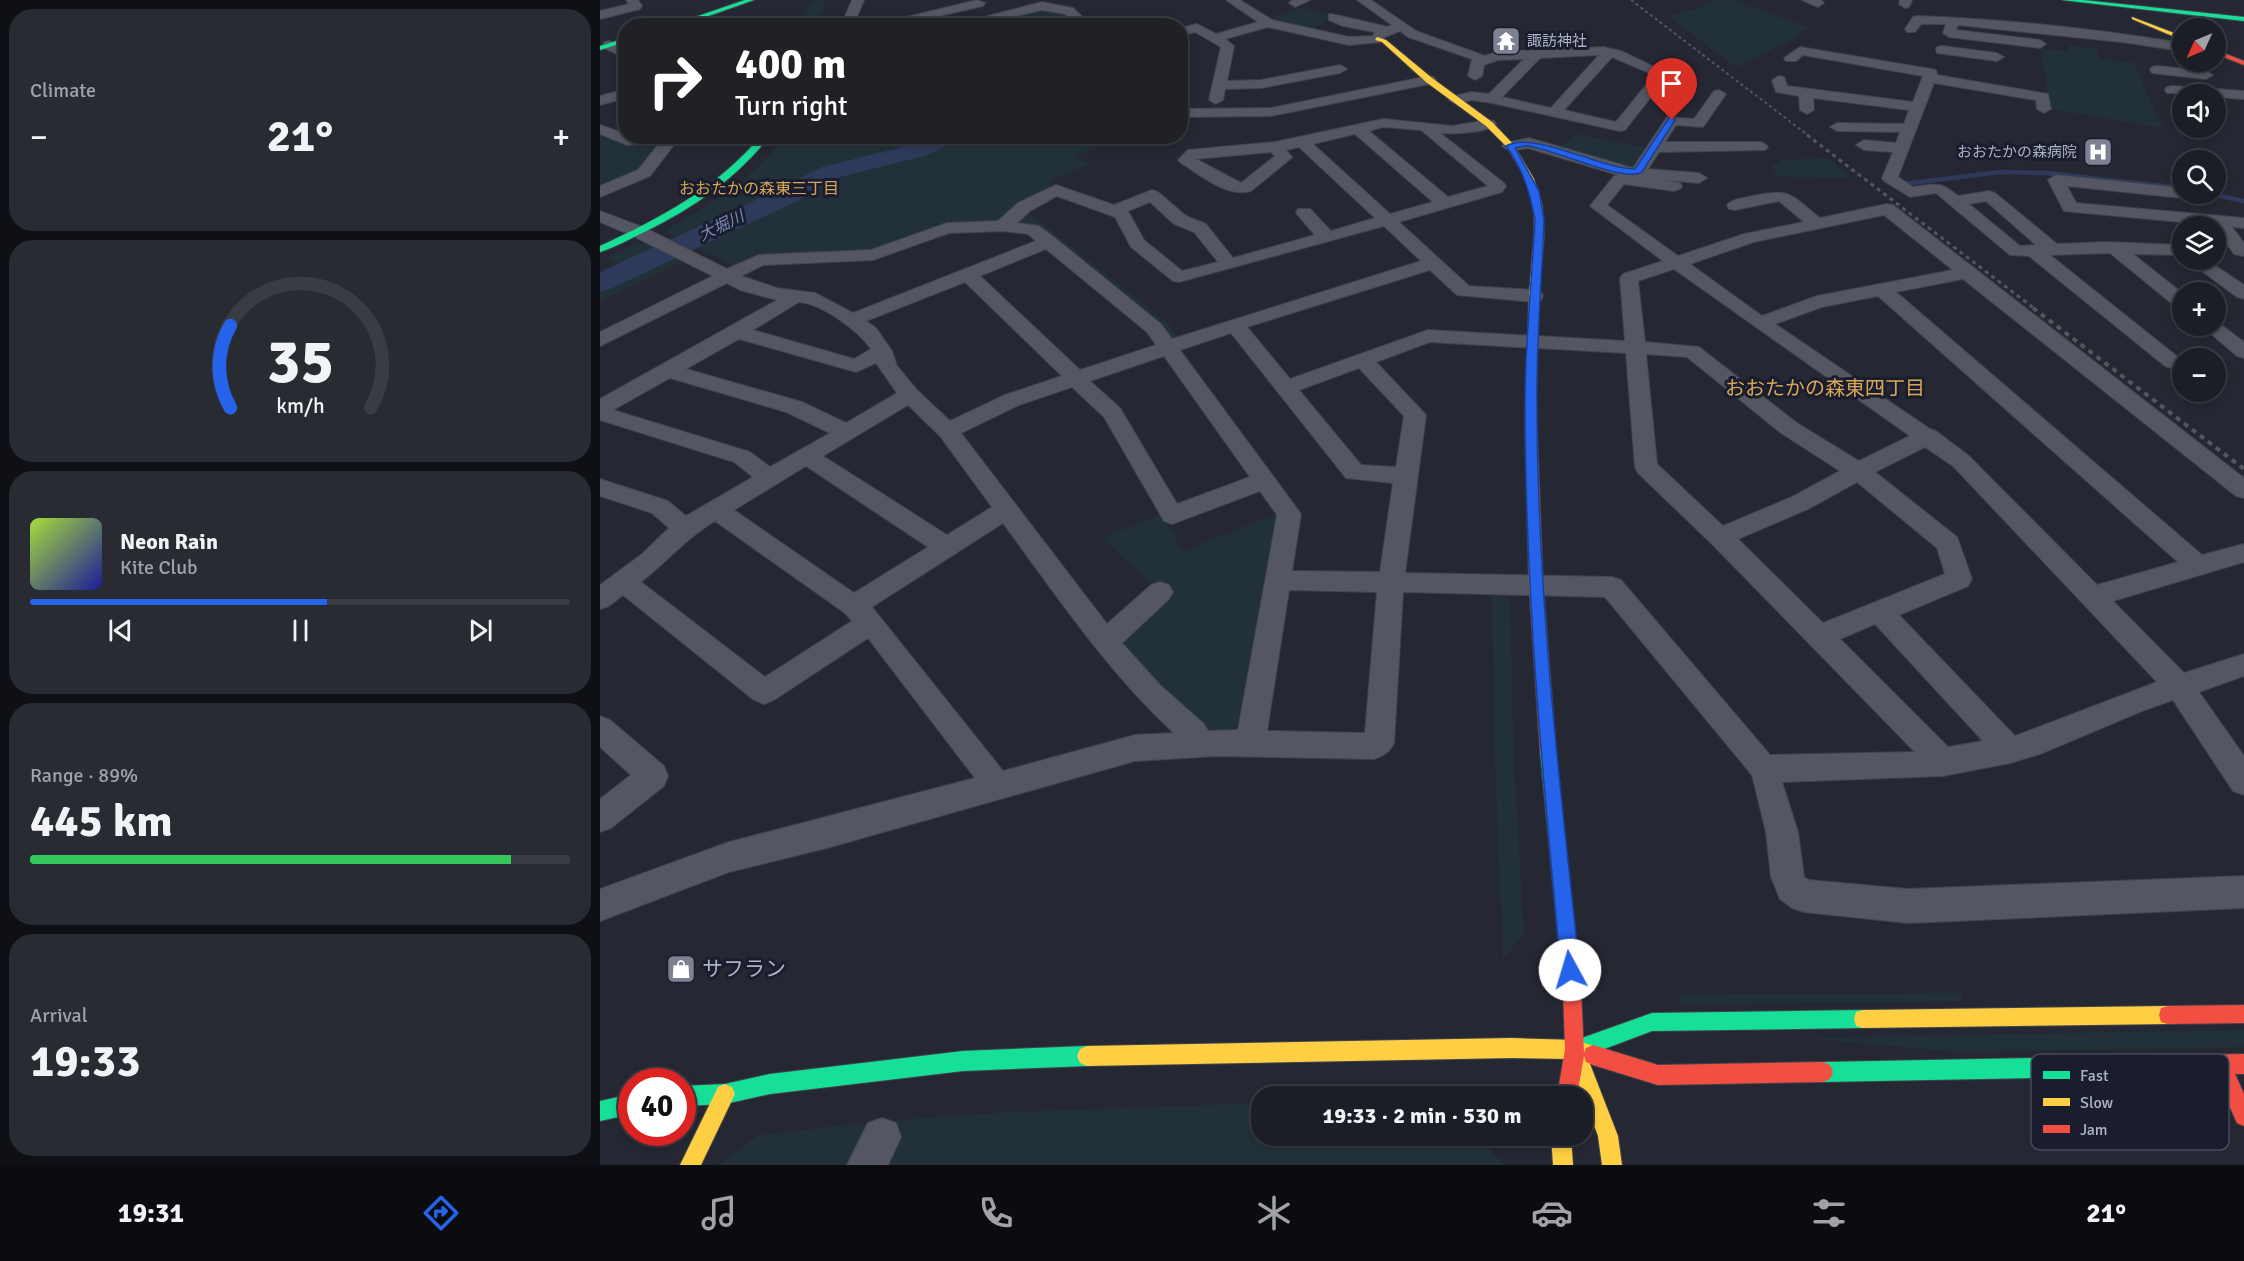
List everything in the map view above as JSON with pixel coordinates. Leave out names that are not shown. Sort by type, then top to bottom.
[{"type":"street","points":[[600,15],[636,6],[632,0]]},
{"type":"street","points":[[688,18],[711,6],[751,0]]},
{"type":"street","points":[[850,18],[858,0]]},
{"type":"street","points":[[925,0],[942,11]]},
{"type":"street","points":[[911,18],[994,0]]},
{"type":"street","points":[[1232,0],[1268,23],[1349,41],[1377,39],[1384,41],[1429,80],[1489,124],[1510,146],[1530,179],[1538,204],[1539,236],[1534,296],[1531,428],[1536,584],[1548,752],[1570,970],[1575,1050],[1569,1086]]},
{"type":"street","points":[[1363,0],[1394,28]]},
{"type":"street","points":[[2065,0],[2244,19]]},
{"type":"street","points":[[2092,2],[2172,34]]},
{"type":"street","points":[[984,18],[1039,3],[1069,11],[1077,18]]},
{"type":"street","points":[[1333,17],[1347,23],[1394,28],[1479,57],[1471,96]]},
{"type":"street","points":[[1911,29],[1917,20],[1954,21],[2095,35],[2172,46]]},
{"type":"street","points":[[1954,21],[1949,33],[2040,44]]},
{"type":"street","points":[[1215,38],[1268,23]]},
{"type":"street","points":[[1188,30],[1197,28],[1228,46],[1213,112]]},
{"type":"street","points":[[1377,39],[1394,28]]},
{"type":"street","points":[[2095,35],[2101,51]]},
{"type":"street","points":[[1349,41],[1330,53],[1351,81]]},
{"type":"street","points":[[2162,44],[2172,63]]},
{"type":"street","points":[[1942,50],[1997,57]]},
{"type":"street","points":[[1456,100],[1471,96],[1492,99],[1620,127],[1662,74],[1609,52],[1496,56],[1478,63]]},
{"type":"street","points":[[1554,113],[1609,52]]},
{"type":"street","points":[[1492,99],[1536,54]]},
{"type":"street","points":[[1774,65],[1802,55],[1931,73],[1931,78],[1908,128],[1890,178],[1910,192],[1939,188],[2016,251],[2106,247],[2116,249],[2172,248]]},
{"type":"street","points":[[2226,56],[2244,63]]},
{"type":"street","points":[[2157,70],[2172,72]]},
{"type":"street","points":[[2177,72],[2217,76]]},
{"type":"street","points":[[1931,78],[2043,97],[2044,109]]},
{"type":"street","points":[[1219,85],[1429,80]]},
{"type":"street","points":[[1779,80],[1780,89],[1806,93],[1827,88],[1857,105],[1919,107]]},
{"type":"street","points":[[1188,113],[1271,112],[1351,81]]},
{"type":"street","points":[[1719,93],[1698,124],[1672,120],[1654,147],[1598,206],[1760,323],[1928,436],[1961,461],[2179,686],[2244,781]]},
{"type":"street","points":[[1806,93],[1807,110]]},
{"type":"street","points":[[2226,94],[2244,95]]},
{"type":"street","points":[[600,101],[618,95]]},
{"type":"street","points":[[1275,147],[1284,157],[1245,188],[1234,188],[1186,160],[1193,153],[1275,147],[1383,123],[1467,129],[1489,124]]},
{"type":"street","points":[[1837,127],[1908,128]]},
{"type":"street","points":[[1357,128],[1446,204]]},
{"type":"street","points":[[1003,226],[1024,207],[1056,190],[1122,214],[1137,243],[1179,277],[1229,266],[1496,189],[1498,186],[1428,131],[1429,128]]},
{"type":"street","points":[[600,129],[618,136]]},
{"type":"street","points":[[1302,142],[1464,291],[1534,296]]},
{"type":"street","points":[[1510,146],[1529,143],[1674,186]]},
{"type":"street","points":[[600,192],[644,173],[667,144]]},
{"type":"street","points":[[600,249],[646,236],[709,191],[743,163],[759,144]]},
{"type":"street","points":[[1864,145],[1900,148]]},
{"type":"street","points":[[1654,147],[1760,147]]},
{"type":"street","points":[[1628,174],[1700,178]]},
{"type":"street","points":[[2172,192],[2056,180],[2070,207],[2172,216]]},
{"type":"street","points":[[1115,211],[1152,195],[1180,220],[1200,228],[1229,266]]},
{"type":"street","points":[[1735,205],[1778,196],[1785,198],[1817,224]]},
{"type":"street","points":[[1955,201],[1989,196],[2043,250],[2172,362]]},
{"type":"street","points":[[2194,204],[2207,216]]},
{"type":"street","points":[[1943,762],[1820,636],[1646,467],[1629,278],[1750,238],[1887,209],[2244,490]]},
{"type":"street","points":[[1304,213],[1328,238]]},
{"type":"street","points":[[600,216],[747,286],[776,294],[808,297],[838,311],[869,332],[882,351],[887,367],[910,394],[948,431],[1105,642],[1150,693],[1194,733],[1200,743]]},
{"type":"street","points":[[2226,221],[2244,223]]},
{"type":"street","points":[[600,340],[759,260],[873,255],[948,228],[1003,226],[1033,230],[1154,328],[1289,514],[1250,743]]},
{"type":"street","points":[[2226,236],[2240,250],[2244,251]]},
{"type":"street","points":[[852,320],[1049,242]]},
{"type":"street","points":[[2116,249],[2172,294]]},
{"type":"street","points":[[948,431],[1012,400],[1235,325],[1433,263]]},
{"type":"street","points":[[2216,270],[2235,280],[2244,293]]},
{"type":"street","points":[[1760,323],[1817,302],[1967,273]]},
{"type":"street","points":[[968,275],[1112,413],[1172,515],[1264,480]]},
{"type":"street","points":[[1882,290],[2198,566]]},
{"type":"street","points":[[600,408],[737,332],[794,296]]},
{"type":"street","points":[[1235,325],[1354,472],[1406,476]]},
{"type":"street","points":[[737,332],[856,366],[882,351]]},
{"type":"street","points":[[1287,387],[1428,336],[1692,351],[1789,428],[1858,471],[1948,543],[1959,579],[1820,636]]},
{"type":"street","points":[[2224,336],[2244,352]]},
{"type":"street","points":[[600,905],[729,857],[1135,748],[1200,743],[1374,746],[1379,743],[1391,581],[1415,415],[1362,360]]},
{"type":"street","points":[[670,370],[794,407],[847,432]]},
{"type":"street","points":[[600,599],[651,561],[684,528],[910,394]]},
{"type":"street","points":[[600,413],[742,457],[769,478]]},
{"type":"street","points":[[1720,537],[1800,503],[1928,436]]},
{"type":"street","points":[[806,456],[947,547]]},
{"type":"street","points":[[600,487],[660,507],[684,528]]},
{"type":"street","points":[[716,509],[863,614],[990,775],[991,788]]},
{"type":"street","points":[[624,582],[764,693],[947,547],[1006,510]]},
{"type":"street","points":[[2094,596],[2244,553]]},
{"type":"street","points":[[1278,580],[1612,587],[1668,652],[1752,757],[1768,768],[1943,762],[2010,750],[2030,745],[2133,702],[2244,665]]},
{"type":"street","points":[[1105,642],[1160,592]]},
{"type":"street","points":[[1879,611],[2010,750]]},
{"type":"street","points":[[600,729],[653,776],[600,818]]},
{"type":"street","points":[[1768,768],[1766,779],[1782,832],[1787,877],[1792,888],[1804,896],[1908,906],[2244,892]]},
{"type":"street","points":[[1575,1050],[1652,1022],[2244,1014]]},
{"type":"street","points":[[696,1095],[724,1094],[770,1084],[963,1061],[1074,1056],[1512,1048],[1575,1050],[1658,1075],[2031,1068]]},
{"type":"street","points":[[1575,1050],[1608,1136],[1612,1165]]},
{"type":"street","points":[[2229,1084],[2244,1116]]},
{"type":"street","points":[[690,1165],[724,1094]]},
{"type":"street","points":[[600,1111],[618,1107]]},
{"type":"street","points":[[1562,1146],[1563,1165]]},
{"type":"shaded area","points":[[812,0],[827,1],[816,18],[802,18]]},
{"type":"shaded area","points":[[1717,0],[1733,0],[1807,27],[1794,39],[1736,67],[1668,16],[1699,8]]},
{"type":"shaded area","points":[[1302,7],[1332,17],[1312,30],[1268,20]]},
{"type":"shaded area","points":[[1041,9],[1066,14],[1070,18],[1000,18]]},
{"type":"shaded area","points":[[2069,45],[2096,49],[2100,59],[2134,63],[2162,128],[2050,109],[2041,48],[2069,51]]},
{"type":"shaded area","points":[[1577,134],[1646,148],[1633,168],[1556,150]]},
{"type":"shaded area","points":[[600,135],[618,142],[618,144],[660,144],[640,172],[600,189]]},
{"type":"shaded area","points":[[778,144],[1106,144],[1075,156],[1090,165],[1048,181],[1057,186],[1003,220],[947,225],[874,252],[736,267],[667,233],[669,227],[732,189]]},
{"type":"shaded area","points":[[1827,158],[1853,178],[1738,176],[1776,175],[1772,164],[1781,164],[1779,160]]},
{"type":"shaded area","points":[[1026,211],[1168,323],[1179,340],[1172,339],[1162,326],[1017,223],[1015,221]]},
{"type":"shaded area","points":[[648,243],[657,247],[619,263],[607,257],[634,245]]},
{"type":"shaded area","points":[[670,254],[683,261],[600,302],[600,287]]},
{"type":"shaded area","points":[[1278,513],[1243,726],[1232,734],[1211,732],[1155,690],[1116,647],[1164,595],[1102,538],[1161,514],[1183,551]]},
{"type":"shaded area","points":[[1492,591],[1498,591],[1510,601],[1514,763],[1524,933],[1503,959],[1494,741]]},
{"type":"shaded area","points":[[1960,993],[1963,1001],[1681,1004],[1679,995]]},
{"type":"shaded area","points":[[2244,1030],[2244,1047],[1958,1052],[1805,1038]]},
{"type":"shaded area","points":[[1251,1103],[1251,1146],[1486,1146],[1504,1165],[719,1165],[757,1136],[843,1125],[1013,1112]]},
{"type":"water","points":[[778,204],[690,244],[682,241],[751,208]]},
{"type":"water","points":[[663,251],[670,254],[600,287],[600,279]]},
{"type":"waterway","name":"大堀川","points":[[600,283],[786,196],[831,172],[915,151],[933,144]]},
{"type":"waterway","points":[[1904,184],[2000,172],[2046,173],[2172,187]]},
{"type":"waterway","points":[[2226,197],[2244,201]]},
{"type":"railway","points":[[1631,0],[1809,136]]},
{"type":"railway","points":[[1807,135],[2035,309]]},
{"type":"railway","points":[[2033,308],[2244,469]]},
{"type":"traffic: fast","points":[[696,18],[751,0]]},
{"type":"traffic: fast","points":[[2065,0],[2244,19]]},
{"type":"traffic: fast","points":[[600,48],[618,42]]},
{"type":"traffic: fast","points":[[600,249],[669,216],[690,203],[731,173],[759,144]]},
{"type":"traffic: fast","points":[[1548,750],[1572,989]]},
{"type":"traffic: fast","points":[[1575,1050],[1652,1022],[1863,1019]]},
{"type":"traffic: fast","points":[[696,1095],[725,1094],[770,1084],[963,1061],[1087,1056]]},
{"type":"traffic: fast","points":[[1823,1072],[2031,1068]]},
{"type":"traffic: fast","points":[[600,1111],[618,1107]]},
{"type":"traffic: slow","points":[[2134,18],[2172,34]]},
{"type":"traffic: slow","points":[[1377,39],[1384,41],[1429,80],[1489,124],[1510,146],[1530,179],[1538,204],[1539,236],[1534,296],[1531,429]]},
{"type":"traffic: slow","points":[[1863,1019],[2168,1015]]},
{"type":"traffic: slow","points":[[1087,1056],[1512,1048],[1575,1050],[1593,1055]]},
{"type":"traffic: slow","points":[[1576,1052],[1608,1136],[1612,1165]]},
{"type":"traffic: slow","points":[[690,1165],[725,1094]]},
{"type":"traffic: slow","points":[[1562,1146],[1563,1165]]},
{"type":"traffic: jam","points":[[2226,56],[2244,63]]},
{"type":"traffic: jam","points":[[1531,429],[1536,584],[1548,750]]},
{"type":"traffic: jam","points":[[1569,1086],[1575,1050],[1572,989]]},
{"type":"traffic: jam","points":[[2168,1015],[2244,1014]]},
{"type":"traffic: jam","points":[[1593,1055],[1658,1075],[1823,1072]]},
{"type":"traffic: jam","points":[[2229,1064],[2244,1064]]},
{"type":"traffic: jam","points":[[2229,1084],[2244,1116]]},
{"type":"place","name":"諏訪神社","points":[[1506,41]]},
{"type":"place","name":"おおたかの森病院","points":[[2098,152]]},
{"type":"place","name":"サフラン","points":[[681,969]]},
{"type":"district","name":"おおたかの森東三丁目","points":[[759,188]]},
{"type":"district","name":"おおたかの森東四丁目","points":[[1825,388]]},
{"type":"route","points":[[1570,970],[1548,752],[1536,584],[1531,400],[1534,296],[1539,236],[1538,204],[1530,179],[1518,155],[1510,146],[1529,143],[1605,166],[1638,172],[1672,120]]}]
